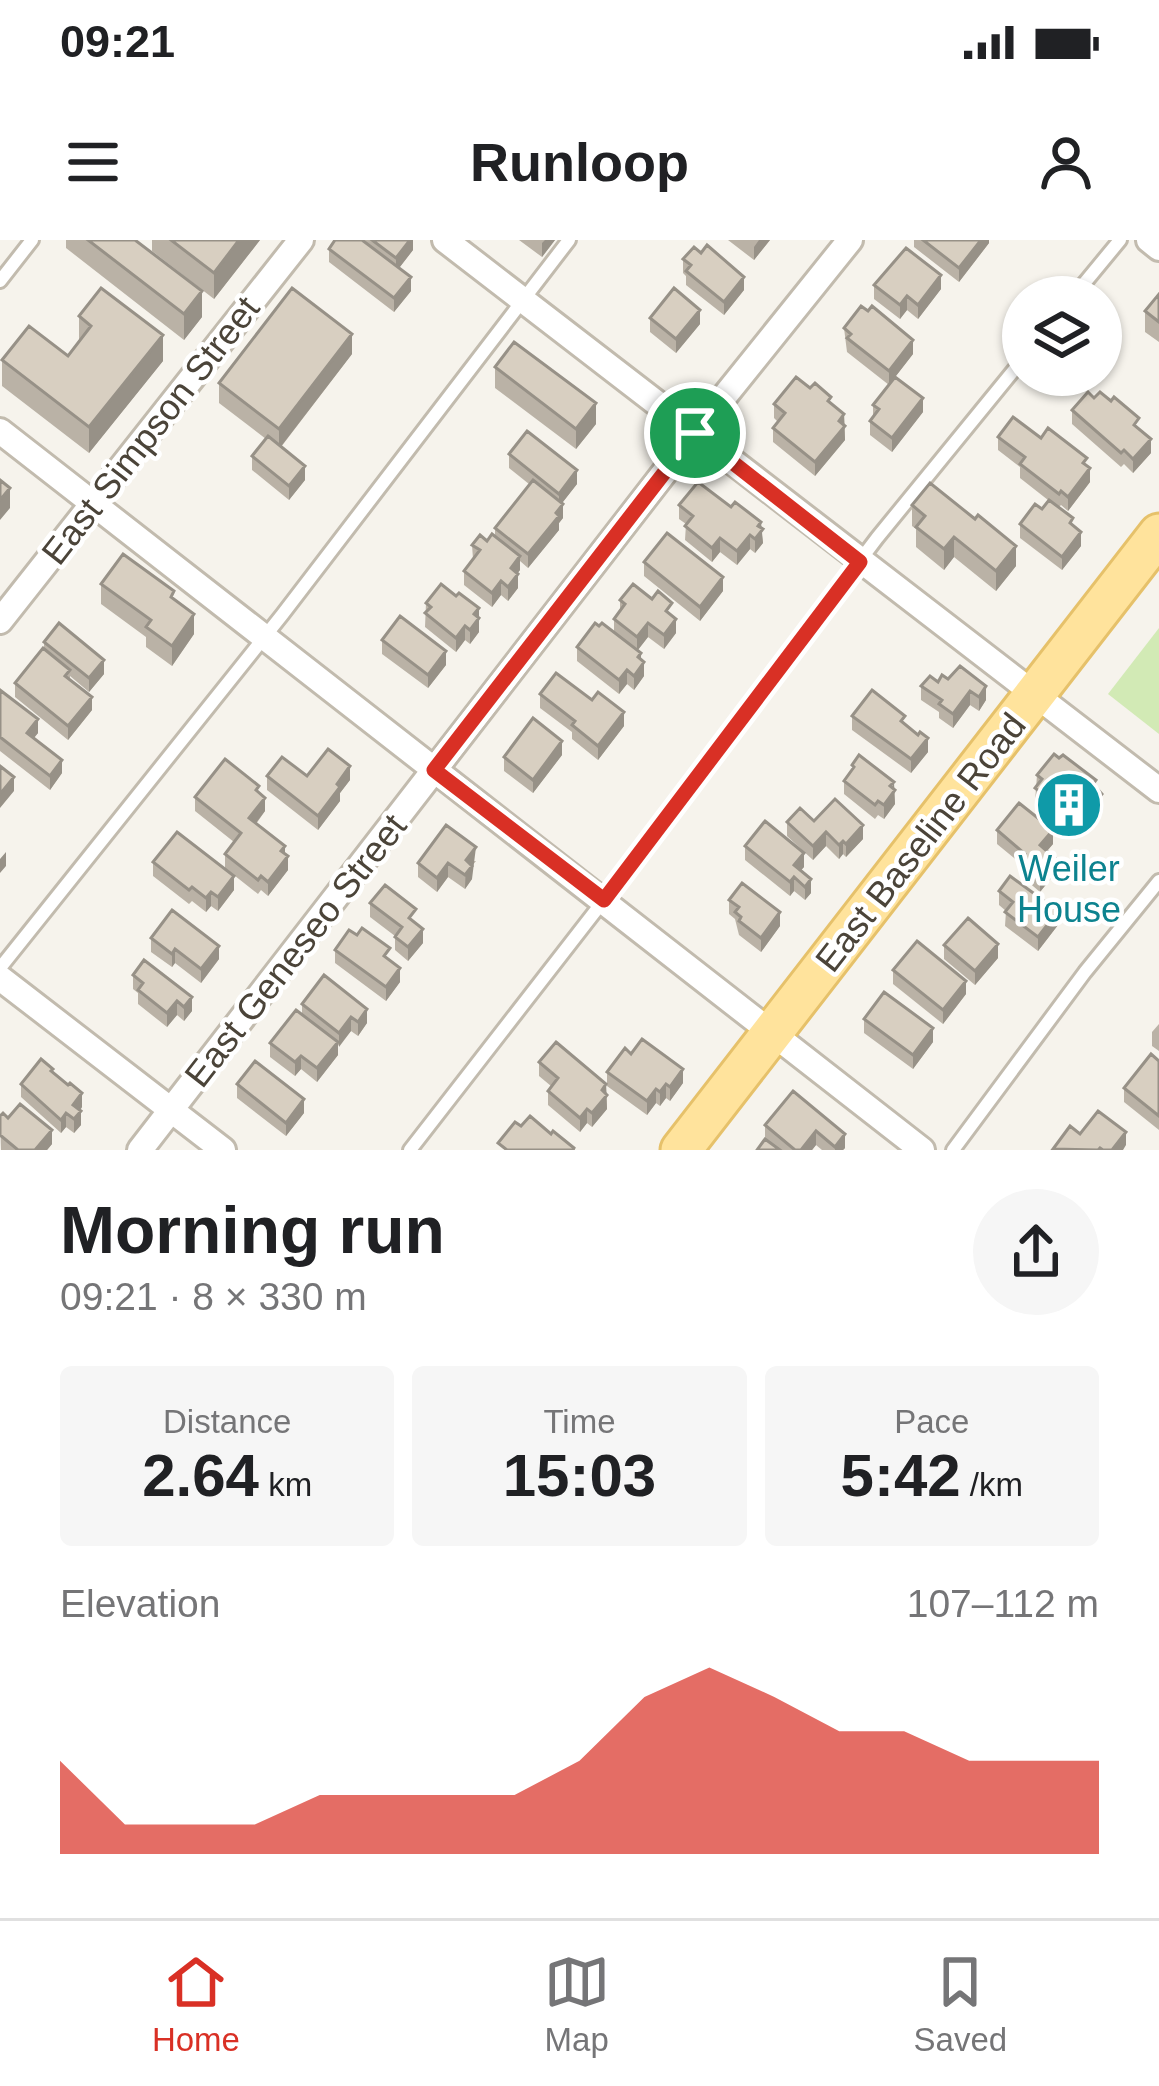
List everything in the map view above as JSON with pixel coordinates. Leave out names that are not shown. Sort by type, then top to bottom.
[{"type":"main road","name":"East Baseline Road","points":[[681,1150],[1159,534]]},
{"type":"street","name":"East Simpson Street","points":[[0,620],[301,240]]},
{"type":"street","points":[[445,240],[1159,790]]},
{"type":"street","name":"East Geneseo Street","points":[[140,1150],[850,240]]},
{"type":"street","points":[[1148,240],[1159,248]]},
{"type":"street","points":[[0,431],[922,1150]]},
{"type":"street","points":[[0,978],[223,1150]]},
{"type":"lane","points":[[0,281],[32,240]]},
{"type":"lane","points":[[0,968],[265,637],[569,240]]},
{"type":"lane","points":[[1090,276],[1120,240]]},
{"type":"lane","points":[[410,1150],[860,562],[1002,385]]},
{"type":"lane","points":[[953,1150],[1159,881]]},
{"type":"green space","points":[[1159,628],[1159,734],[1108,694]]},
{"type":"building","points":[[88,240],[135,240],[202,291],[184,314]]},
{"type":"building","points":[[171,240],[239,240],[214,273]]},
{"type":"building","points":[[335,240],[362,240],[411,277],[394,298],[329,249]]},
{"type":"building","points":[[372,240],[410,240],[396,258]]},
{"type":"building","points":[[923,240],[981,240],[959,268]]},
{"type":"building","points":[[707,245],[744,277],[724,302],[686,271],[691,265],[683,259],[694,247],[701,253]]},
{"type":"building","points":[[906,248],[941,275],[918,305],[907,296],[900,305],[874,285]]},
{"type":"building","points":[[101,288],[163,335],[89,427],[2,360],[29,326],[68,356],[91,326],[79,316]]},
{"type":"building","points":[[292,288],[352,334],[279,429],[219,383]]},
{"type":"building","points":[[674,288],[700,310],[676,339],[650,318]]},
{"type":"building","points":[[1159,294],[1159,322],[1145,311]]},
{"type":"building","points":[[861,306],[868,311],[872,306],[913,340],[889,371],[847,338],[851,334],[844,328]]},
{"type":"building","points":[[514,342],[596,403],[576,429],[495,367]]},
{"type":"building","points":[[796,377],[810,388],[815,383],[844,414],[839,421],[845,426],[815,462],[773,428],[785,413],[774,404]]},
{"type":"building","points":[[895,377],[923,398],[892,438],[870,421],[879,409],[873,405]]},
{"type":"building","points":[[1084,396],[1105,396],[1111,401],[1114,397],[1139,418],[1134,425],[1151,439],[1133,459],[1072,410]]},
{"type":"building","points":[[1013,417],[1041,438],[1048,428],[1087,458],[1083,463],[1090,468],[1068,497],[1020,464],[1025,457],[998,437]]},
{"type":"building","points":[[527,431],[577,470],[559,494],[509,454]]},
{"type":"building","points":[[268,436],[305,466],[289,486],[252,456]]},
{"type":"building","points":[[0,480],[10,488],[0,500]]},
{"type":"building","points":[[533,480],[563,504],[556,513],[559,516],[528,554],[495,528]]},
{"type":"building","points":[[698,482],[761,522],[758,526],[763,529],[755,539],[750,535],[737,551],[720,538],[712,548],[685,526],[693,516],[679,505]]},
{"type":"building","points":[[930,483],[1016,546],[996,571],[954,537],[944,549],[916,527],[925,516],[912,505]]},
{"type":"building","points":[[1049,500],[1073,518],[1070,523],[1081,532],[1062,557],[1020,524],[1035,504],[1042,509]]},
{"type":"building","points":[[667,533],[723,577],[700,607],[644,562]]},
{"type":"building","points":[[492,534],[520,556],[511,568],[518,574],[508,587],[501,581],[492,593],[464,571],[480,550],[472,545],[480,535],[487,541]]},
{"type":"building","points":[[123,554],[174,591],[171,597],[194,614],[172,646],[146,627],[151,620],[101,584]]},
{"type":"building","points":[[441,584],[479,608],[474,614],[479,618],[470,630],[465,626],[456,638],[425,613],[431,607],[426,603]]},
{"type":"building","points":[[633,584],[652,599],[658,591],[672,603],[666,611],[676,619],[664,635],[648,623],[637,637],[614,619],[625,604],[620,600]]},
{"type":"building","points":[[400,616],[446,651],[428,675],[382,640]]},
{"type":"building","points":[[59,623],[104,660],[89,678],[44,642]]},
{"type":"building","points":[[595,623],[602,623],[641,653],[638,657],[644,662],[634,676],[627,670],[619,680],[577,647]]},
{"type":"building","points":[[43,648],[70,670],[65,676],[92,697],[68,726],[15,683]]},
{"type":"building","points":[[960,666],[986,686],[979,697],[970,691],[953,714],[921,686],[930,676],[938,682],[942,675],[948,679]]},
{"type":"building","points":[[556,673],[592,700],[598,692],[624,712],[598,746],[540,694]]},
{"type":"building","points":[[0,690],[38,719],[27,733],[62,760],[50,776],[0,737]]},
{"type":"building","points":[[872,690],[905,716],[901,721],[928,738],[911,759],[852,716]]},
{"type":"building","points":[[533,718],[562,741],[533,780],[504,757]]},
{"type":"building","points":[[328,749],[350,766],[318,816],[267,776],[282,757],[307,776]]},
{"type":"building","name":"Weiler House","points":[[1054,754],[1063,755],[1096,780],[1093,784],[1102,794],[1079,823],[1035,788],[1042,779],[1037,775]]},
{"type":"building","points":[[859,755],[894,782],[890,786],[895,790],[884,805],[878,801],[875,805],[844,781]]},
{"type":"building","points":[[225,759],[259,786],[256,790],[265,798],[249,818],[285,846],[281,851],[288,856],[268,882],[261,876],[258,880],[225,854],[241,833],[195,797]]},
{"type":"building","points":[[0,766],[14,777],[0,794]]},
{"type":"building","points":[[835,799],[863,825],[846,844],[839,845],[826,832],[813,846],[787,822],[800,808],[814,821]]},
{"type":"building","points":[[1019,803],[1053,830],[1040,845],[1056,859],[1040,878],[1020,861],[1025,854],[997,830]]},
{"type":"building","points":[[765,821],[804,853],[794,865],[811,879],[805,887],[794,877],[790,882],[745,846]]},
{"type":"building","points":[[446,825],[476,847],[466,860],[472,866],[465,875],[448,863],[437,878],[418,863]]},
{"type":"building","points":[[177,832],[234,876],[218,897],[211,892],[206,898],[192,887],[189,890],[153,862]]},
{"type":"building","points":[[1010,876],[1058,911],[1038,937],[1005,912],[1013,902],[999,891]]},
{"type":"building","points":[[742,883],[780,912],[761,938],[739,921],[735,912],[739,907],[729,900]]},
{"type":"building","points":[[385,885],[416,909],[409,918],[423,929],[408,947],[395,937],[402,927],[370,903]]},
{"type":"building","points":[[172,910],[219,946],[201,969],[151,938]]},
{"type":"building","points":[[968,918],[998,944],[975,971],[944,945]]},
{"type":"building","points":[[362,928],[390,948],[384,956],[400,968],[386,987],[335,950],[349,930],[357,935]]},
{"type":"building","points":[[917,941],[966,981],[943,1010],[893,970]]},
{"type":"building","points":[[144,960],[192,997],[184,1007],[177,1001],[167,1013],[138,990],[143,983],[133,975]]},
{"type":"building","points":[[324,975],[367,1009],[358,1022],[351,1017],[339,1033],[302,1004]]},
{"type":"building","points":[[884,992],[933,1028],[913,1055],[864,1019]]},
{"type":"building","points":[[296,1010],[338,1042],[317,1068],[301,1056],[295,1062],[270,1043]]},
{"type":"building","points":[[642,1039],[683,1069],[670,1087],[656,1089],[647,1101],[607,1072],[625,1048],[631,1054]]},
{"type":"building","points":[[556,1042],[606,1084],[602,1090],[607,1095],[592,1113],[587,1109],[580,1118],[548,1091],[558,1078],[539,1062]]},
{"type":"building","points":[[1151,1054],[1159,1061],[1159,1116],[1124,1088]]},
{"type":"building","points":[[41,1059],[82,1093],[73,1105],[81,1111],[74,1119],[66,1113],[61,1120],[21,1084]]},
{"type":"building","points":[[255,1061],[304,1099],[286,1123],[237,1084]]},
{"type":"building","points":[[793,1091],[845,1134],[835,1147],[816,1131],[801,1150],[795,1150],[765,1125]]},
{"type":"building","points":[[20,1104],[52,1130],[35,1150],[18,1150],[0,1135],[0,1116],[3,1113],[8,1118]]},
{"type":"building","points":[[1098,1111],[1126,1132],[1112,1150],[1053,1149],[1070,1126],[1080,1134]]},
{"type":"building","points":[[530,1116],[573,1150],[507,1150],[498,1143],[515,1122],[521,1126]]},
{"type":"building","points":[[765,1139],[780,1150],[757,1150]]},
{"type":"place","name":"Weiler House","points":[[1069,805]]},
{"type":"route","points":[[695,433],[860,562],[604,900],[434,770],[695,433]]}]
